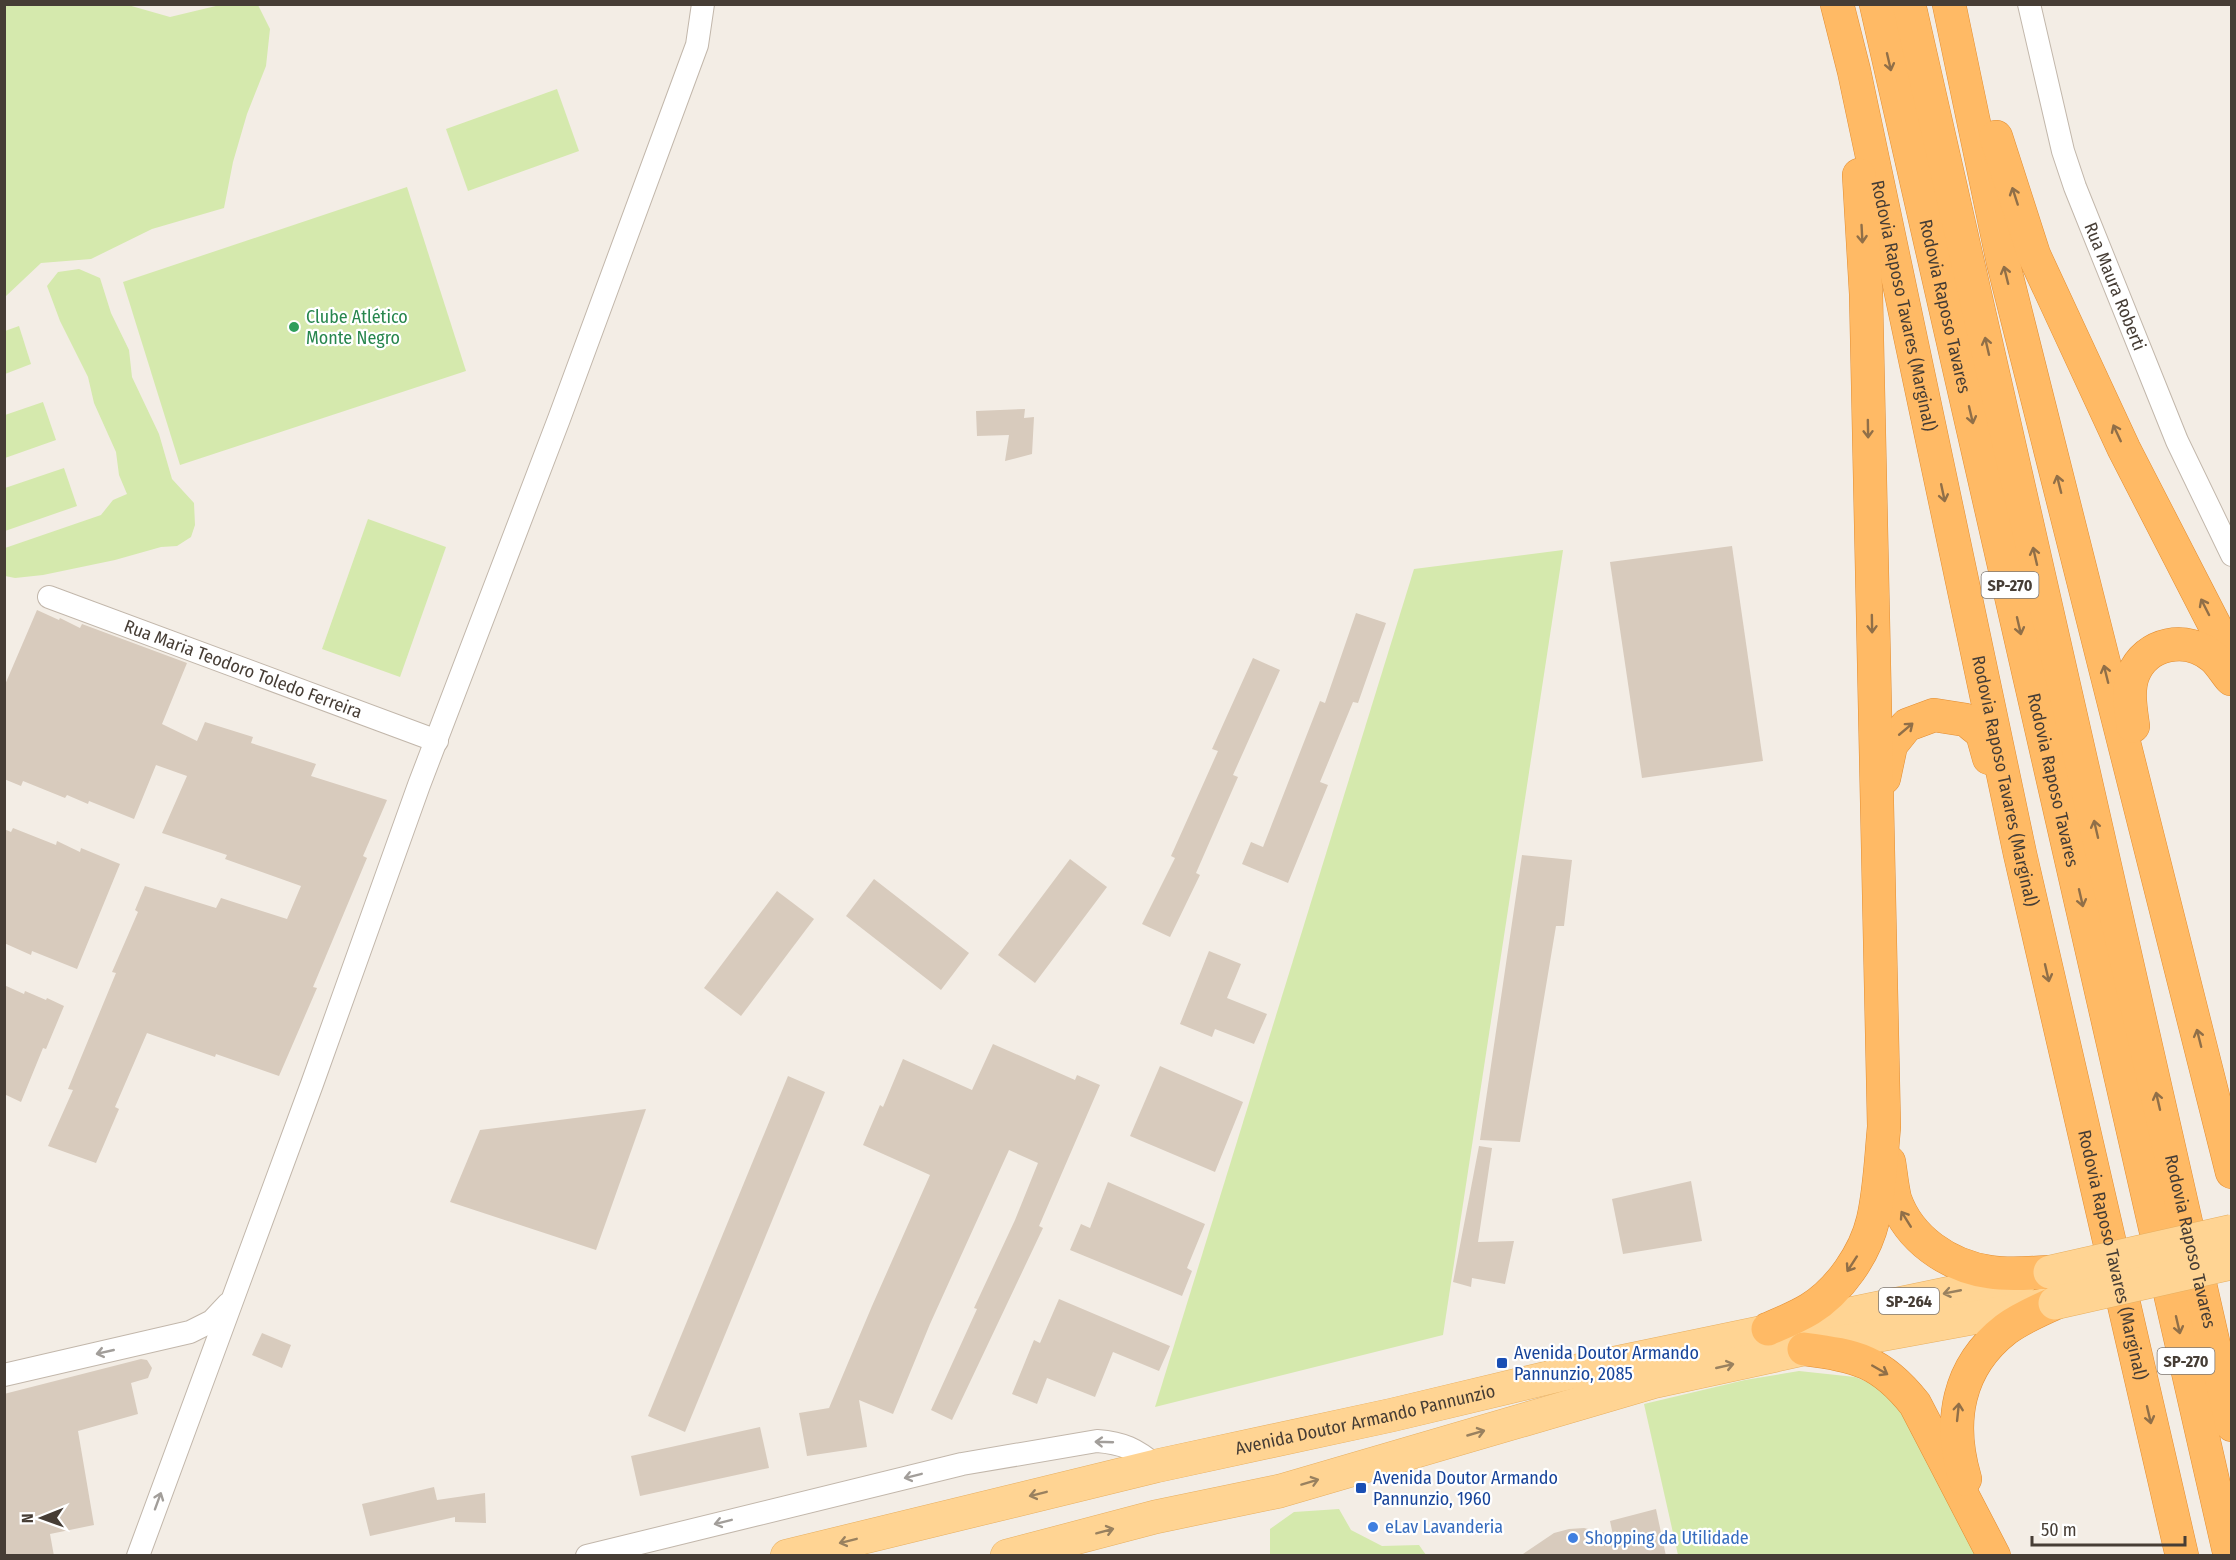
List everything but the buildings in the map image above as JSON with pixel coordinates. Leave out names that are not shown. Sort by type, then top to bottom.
[{"type":"highway","name":"Rodovia Raposo Tavares (Marginal)","points":[[1838,4],[2020,854],[2182,1556]]},
{"type":"highway","name":"Rodovia Raposo Tavares","points":[[1876,4],[2230,1556]]},
{"type":"highway","name":"Rodovia Raposo Tavares","points":[[1909,4],[2232,1425]]},
{"type":"highway","points":[[1951,4],[2034,255],[2124,449],[2232,659]]},
{"type":"highway","points":[[1951,4],[2003,262],[2232,1172]]},
{"type":"highway","points":[[1854,71],[1866,294],[1875,822],[1884,1127],[1894,1197],[1902,1214],[1921,1240],[1955,1262],[1974,1269],[2053,1287],[2026,1316],[1988,1345],[1965,1381],[1957,1415],[1960,1460],[1988,1543]]},
{"type":"highway","points":[[2146,832],[2131,709],[2132,676],[2139,664],[2152,652],[2166,645],[2179,643],[2193,645],[2215,658],[2232,680]]},
{"type":"highway","points":[[1875,822],[1891,745],[1907,725],[1934,715],[1966,720],[1982,733],[2020,854]]},
{"type":"highway","points":[[1768,1329],[1812,1308],[1826,1296],[1841,1281],[1865,1244],[1875,1212],[1884,1127]]},
{"type":"highway","points":[[1804,1349],[1852,1357],[1889,1375],[1915,1404],[1988,1543]]},
{"type":"main road","name":"SP-264","points":[[2053,1287],[2232,1231]]},
{"type":"main road","name":"SP-264","points":[[2053,1287],[2232,1263]]},
{"type":"main road","name":"Avenida Doutor Armando Pannunzio","points":[[787,1556],[1196,1456],[1381,1418],[1572,1372],[1768,1329],[2053,1287]]},
{"type":"main road","name":"Avenida Doutor Armando Pannunzio","points":[[1018,1554],[1155,1517],[1254,1497],[1633,1388],[1804,1349],[2053,1287]]},
{"type":"main road","points":[[1250,1445],[1242,1457],[1241,1472],[1254,1497]]},
{"type":"main road","points":[[1196,1456],[1207,1464],[1210,1474],[1199,1508]]},
{"type":"street","points":[[138,1556],[419,785],[559,419],[693,56],[697,45],[703,4]]},
{"type":"street","name":"Rua Maura Roberti","points":[[2029,4],[2063,151],[2075,187],[2177,441],[2232,555]]},
{"type":"street","name":"Rua Maria Teodoro Toledo Ferreira","points":[[49,597],[437,741]]},
{"type":"street","points":[[4,1375],[190,1332],[212,1321],[231,1301]]},
{"type":"street","points":[[162,1340],[181,1345],[194,1354],[200,1373],[197,1391]]},
{"type":"street","points":[[587,1556],[962,1464],[1097,1441],[1117,1443],[1138,1451],[1156,1466]]},
{"type":"green space","points":[[5,4],[128,5],[170,17],[220,5],[258,5],[270,29],[266,66],[247,114],[233,162],[224,208],[152,229],[91,259],[41,263],[5,297]]},
{"type":"green space","points":[[557,89],[579,151],[468,191],[446,129]]},
{"type":"green space","name":"Clube Atlético Monte Negro","points":[[407,187],[466,371],[180,465],[123,282]]},
{"type":"green space","points":[[79,269],[100,278],[111,313],[129,350],[132,377],[159,434],[172,479],[194,503],[195,525],[191,537],[177,546],[161,547],[115,560],[43,575],[15,578],[5,576],[5,548],[101,515],[113,500],[127,494],[119,475],[116,452],[94,403],[88,377],[60,321],[47,286],[58,272]]},
{"type":"green space","points":[[19,326],[31,364],[5,374],[5,331]]},
{"type":"green space","points":[[43,402],[56,440],[5,458],[5,415]]},
{"type":"green space","points":[[64,468],[77,506],[5,531],[5,488]]},
{"type":"green space","points":[[368,519],[446,547],[400,677],[322,649]]},
{"type":"green space","points":[[1563,550],[1443,1335],[1155,1407],[1414,569]]},
{"type":"green space","points":[[1799,1371],[1855,1377],[1877,1386],[1906,1412],[1977,1555],[1678,1555],[1644,1404],[1745,1380]]},
{"type":"green space","points":[[1339,1509],[1351,1530],[1382,1546],[1419,1545],[1426,1555],[1270,1555],[1270,1529],[1294,1512]]},
{"type":"place","name":"Clube Atlético Monte Negro","points":[[294,327]]},
{"type":"place","name":"Avenida Doutor Armando Pannunzio, 2085","points":[[1502,1363]]},
{"type":"place","name":"Avenida Doutor Armando Pannunzio, 1960","points":[[1361,1488]]},
{"type":"place","name":"eLav Lavanderia","points":[[1373,1527]]},
{"type":"place","name":"Shopping da Utilidade","points":[[1573,1538]]}]
